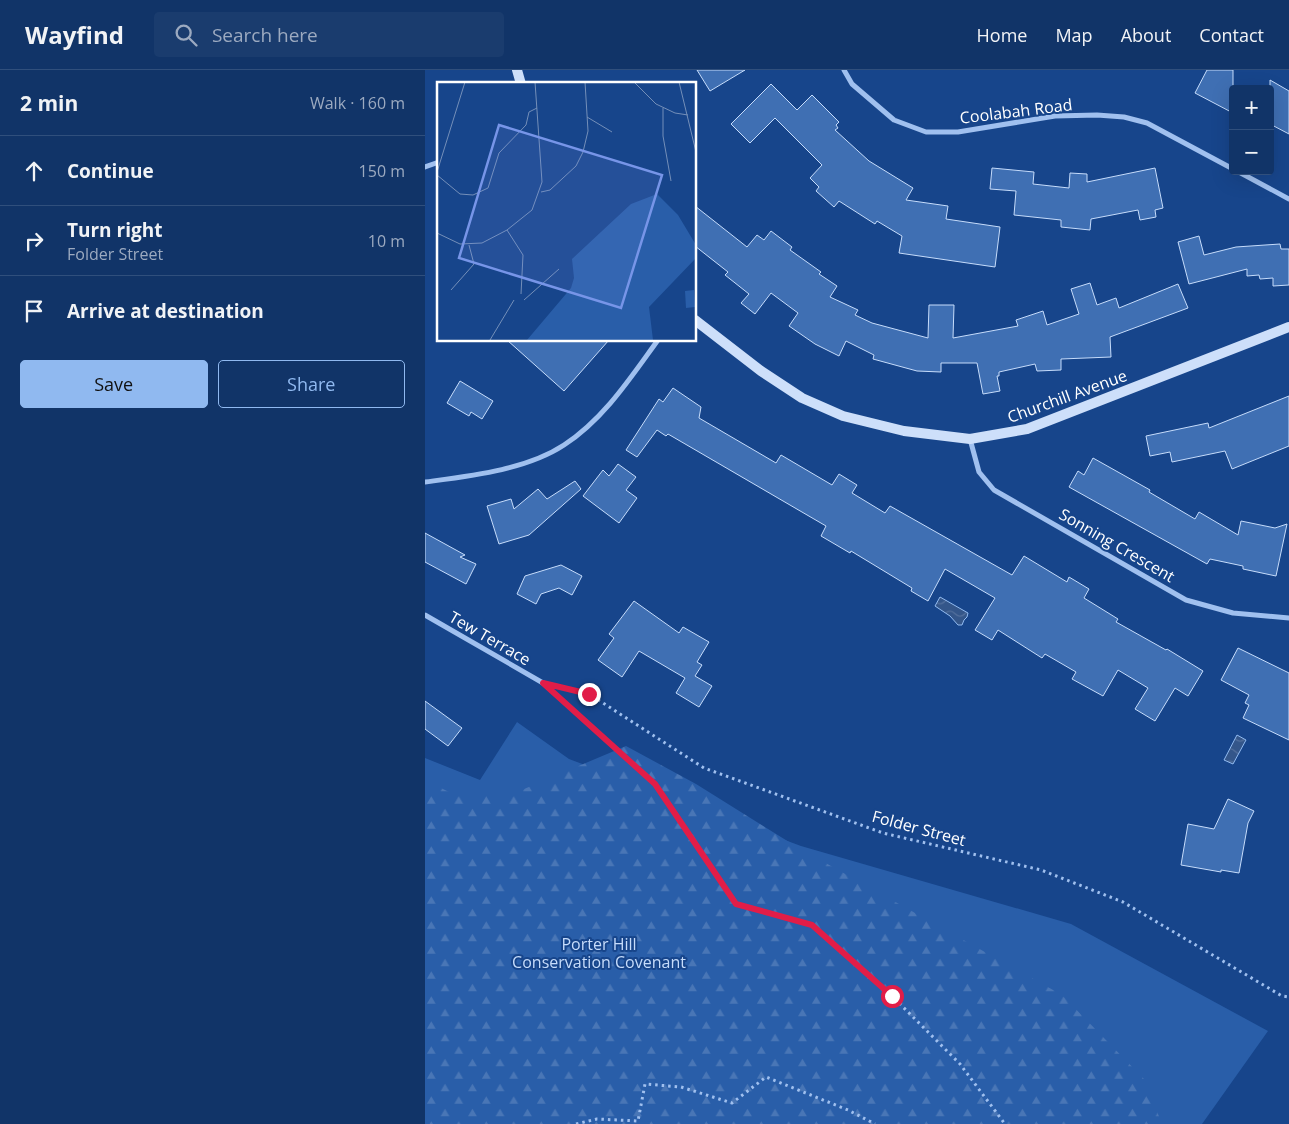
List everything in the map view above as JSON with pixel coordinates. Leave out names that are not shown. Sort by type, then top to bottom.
[{"type":"street","name":"Coolabah Road","points":[[844,70],[852,84],[893,120],[926,132],[958,132],[1055,116],[1097,115],[1124,117],[1147,123],[1229,167]]},
{"type":"street","points":[[425,167],[437,163]]},
{"type":"street","points":[[1244,175],[1289,199]]},
{"type":"street","name":"Churchill Avenue","points":[[696,321],[761,371],[802,398],[843,416],[904,432],[970,439],[1027,429],[1289,327]]},
{"type":"street","points":[[425,482],[501,470],[530,462],[564,445],[586,427],[616,397],[657,341]]},
{"type":"street","name":"Sonning Crescent","points":[[970,439],[979,472],[994,490],[1186,600],[1233,613],[1289,618]]},
{"type":"street","name":"Tew Terrace","points":[[425,615],[543,683]]},
{"type":"path","name":"Folder Street","points":[[543,683],[589,694],[704,768],[883,833],[1041,870],[1123,902],[1282,996],[1289,997]]},
{"type":"path","points":[[543,683],[655,784],[736,904],[812,925],[892,996],[960,1064],[1005,1124]]},
{"type":"path","points":[[576,1124],[597,1119],[638,1120],[645,1084],[681,1087],[732,1103],[766,1077],[848,1110],[875,1124]]},
{"type":"green space","name":"Porter Hill Conservation Covenant","points":[[517,722],[569,759],[801,846],[1071,924],[1268,1031],[1202,1124],[425,1124],[425,758],[480,780]]},
{"type":"green space","name":"Porter Hill Conservation Covenant","points":[[626,746],[696,784],[797,847],[1062,995],[1144,1079],[1162,1124],[425,1124],[425,780],[451,793],[517,792]]},
{"type":"water","points":[[940,597],[968,613],[962,625],[958,625],[950,616],[935,606]]},
{"type":"water","points":[[1237,735],[1246,740],[1233,764],[1224,760]]},
{"type":"building","points":[[697,70],[745,70],[710,91]]},
{"type":"building","points":[[1207,70],[1233,70],[1233,85],[1229,85],[1229,111],[1195,93]]},
{"type":"building","points":[[1270,80],[1289,91],[1289,134],[1274,126],[1274,85],[1270,85]]},
{"type":"building","points":[[771,84],[797,110],[812,95],[839,122],[836,125],[838,128],[835,130],[869,161],[913,188],[906,200],[948,206],[946,219],[1000,227],[995,267],[899,253],[902,236],[877,221],[875,224],[839,201],[834,207],[816,191],[819,187],[810,178],[822,165],[775,118],[750,143],[731,124]]},
{"type":"building","points":[[992,168],[1034,172],[1033,184],[1069,188],[1070,173],[1087,174],[1087,182],[1155,168],[1163,208],[1155,210],[1156,217],[1140,220],[1138,210],[1091,219],[1090,230],[1061,227],[1061,220],[1014,215],[1016,191],[990,189]]},
{"type":"building","points":[[696,207],[747,247],[757,235],[764,240],[771,231],[792,247],[790,250],[837,286],[830,297],[858,310],[855,315],[872,323],[928,338],[929,305],[954,305],[953,338],[1018,326],[1016,320],[1043,311],[1047,325],[1079,314],[1071,289],[1090,283],[1097,305],[1116,298],[1119,308],[1178,284],[1188,308],[1110,337],[1111,357],[1061,359],[1061,370],[1037,371],[1035,364],[999,372],[999,376],[997,376],[1000,391],[983,394],[977,363],[941,363],[941,372],[917,371],[873,359],[874,355],[846,341],[839,356],[815,344],[789,326],[798,313],[771,293],[755,314],[741,303],[749,294],[725,275],[728,272],[696,247]]},
{"type":"building","points":[[1199,236],[1204,255],[1236,247],[1280,244],[1281,249],[1289,249],[1289,285],[1273,286],[1273,278],[1260,279],[1259,275],[1247,276],[1247,269],[1189,284],[1178,242]]},
{"type":"building","points":[[508,341],[608,341],[564,391]]},
{"type":"building","points":[[460,381],[493,401],[482,419],[471,412],[469,416],[447,403]]},
{"type":"building","points":[[673,388],[701,407],[699,418],[776,463],[781,455],[832,485],[839,474],[857,485],[852,493],[885,513],[890,506],[1012,575],[1024,556],[1067,582],[1069,577],[1089,589],[1084,598],[1118,619],[1116,622],[1167,649],[1203,671],[1188,696],[1175,688],[1155,721],[1135,709],[1148,688],[1118,670],[1103,696],[1072,679],[1076,672],[1045,654],[1042,658],[998,630],[992,640],[975,630],[995,598],[945,569],[928,601],[911,591],[912,588],[851,551],[850,553],[821,536],[826,526],[668,434],[666,436],[657,430],[637,457],[626,450],[659,399],[663,402]]},
{"type":"building","points":[[1289,396],[1289,446],[1232,469],[1225,451],[1172,462],[1170,452],[1150,456],[1146,436],[1208,423],[1209,428]]},
{"type":"building","points":[[1093,458],[1150,490],[1149,492],[1195,519],[1199,512],[1238,535],[1241,521],[1275,528],[1287,524],[1276,576],[1210,559],[1207,564],[1069,487],[1078,471],[1084,475]]},
{"type":"building","points":[[618,464],[636,477],[626,490],[637,498],[619,523],[583,496],[603,470],[609,476]]},
{"type":"building","points":[[575,481],[581,489],[529,535],[499,544],[487,506],[511,499],[514,509],[538,489],[547,499]]},
{"type":"building","points":[[425,533],[465,555],[460,557],[476,564],[466,584],[425,562]]},
{"type":"building","points":[[561,565],[582,576],[572,595],[559,588],[541,594],[536,604],[517,594],[525,576]]},
{"type":"building","points":[[634,601],[679,633],[683,627],[709,642],[697,662],[702,665],[695,676],[712,686],[699,707],[676,693],[685,678],[639,651],[622,677],[598,660],[614,638],[609,634]]},
{"type":"building","points":[[1238,648],[1289,673],[1289,740],[1243,718],[1249,705],[1245,703],[1249,695],[1221,680]]},
{"type":"building","points":[[425,701],[462,728],[448,746],[425,729]]},
{"type":"building","points":[[1228,799],[1254,811],[1248,823],[1239,873],[1181,865],[1188,824],[1214,829]]},
{"type":"route","points":[[589,694],[543,683],[655,784],[736,904],[812,925],[892,996]]}]
